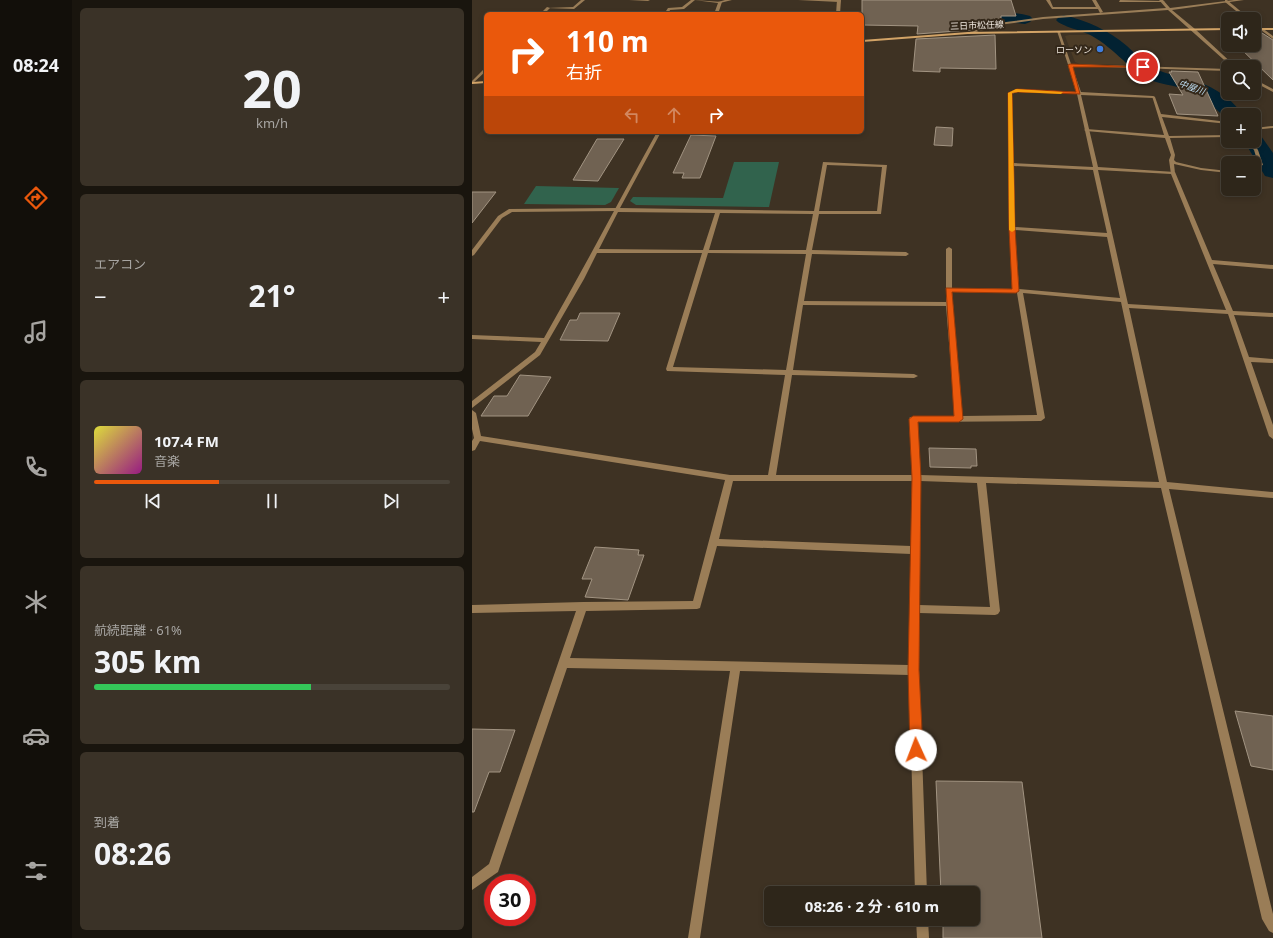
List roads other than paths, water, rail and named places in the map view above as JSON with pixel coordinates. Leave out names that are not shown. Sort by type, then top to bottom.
[{"type":"main road","points":[[1194,30],[1221,29]]},
{"type":"main road","points":[[1261,29],[1273,29]]},
{"type":"main road","name":"三日市松任線","points":[[864,41],[968,33],[1194,30]]},
{"type":"main road","points":[[472,83],[484,82]]},
{"type":"street","points":[[544,12],[548,8],[574,8],[583,0]]},
{"type":"street","points":[[631,0],[648,0]]},
{"type":"street","points":[[667,12],[669,9],[683,8],[694,0],[720,2],[730,0]]},
{"type":"street","points":[[800,0],[839,0],[838,12]]},
{"type":"street","points":[[1048,0],[1052,8],[1099,8]]},
{"type":"street","points":[[1094,0],[1102,14]]},
{"type":"street","points":[[968,33],[1006,23],[1169,9],[1242,0]]},
{"type":"street","points":[[1120,1],[1162,1],[1226,60]]},
{"type":"street","points":[[717,12],[720,2]]},
{"type":"street","points":[[1226,2],[1239,12]]},
{"type":"street","points":[[1261,29],[1273,38]]},
{"type":"street","points":[[1058,32],[1079,93],[1094,169],[1125,303],[1164,485],[1268,919],[1273,926]]},
{"type":"street","points":[[1070,65],[1221,70]]},
{"type":"street","points":[[472,83],[484,71]]},
{"type":"street","points":[[1261,84],[1273,91]]},
{"type":"street","points":[[921,886],[914,670],[916,478],[913,419],[1041,418],[1018,292],[1012,228],[1010,93],[1017,90],[1153,97],[1173,155],[1171,160],[1173,173],[1230,312],[1273,436]]},
{"type":"street","points":[[1160,115],[1221,122]]},
{"type":"street","points":[[1261,128],[1273,127]]},
{"type":"street","points":[[1086,130],[1168,137],[1221,136]]},
{"type":"street","points":[[472,405],[538,353],[658,134]]},
{"type":"street","points":[[1171,160],[1174,163],[1221,171]]},
{"type":"street","points":[[472,254],[500,217],[511,210],[616,210],[816,212],[879,213],[886,166],[825,163],[816,212],[809,252],[772,477]]},
{"type":"street","points":[[1012,164],[1173,173]]},
{"type":"street","points":[[718,211],[669,369],[914,376]]},
{"type":"street","points":[[1012,228],[1109,235]]},
{"type":"street","points":[[949,249],[948,304],[959,419]]},
{"type":"street","points":[[595,251],[906,254]]},
{"type":"street","points":[[1209,262],[1273,267]]},
{"type":"street","points":[[948,290],[1018,292],[1125,303],[1273,315]]},
{"type":"street","points":[[801,303],[948,304]]},
{"type":"street","points":[[472,337],[546,340]]},
{"type":"street","points":[[1246,359],[1273,360]]},
{"type":"street","points":[[472,412],[478,438],[472,448]]},
{"type":"street","points":[[478,438],[730,478],[981,479],[1164,485],[1273,495]]},
{"type":"street","points":[[472,609],[697,605],[730,478]]},
{"type":"street","points":[[914,609],[995,611],[981,479]]},
{"type":"street","points":[[714,542],[916,550]]},
{"type":"street","points":[[472,884],[494,868],[583,606]]},
{"type":"street","points":[[564,663],[914,670]]},
{"type":"street","points":[[694,938],[736,666]]},
{"type":"street","points":[[922,926],[923,938]]},
{"type":"waterway","name":"中屋川","points":[[978,0],[980,9],[995,16],[1025,19]]},
{"type":"waterway","name":"中屋川","points":[[1064,20],[1082,25],[1106,37],[1140,68],[1149,73],[1198,88],[1217,99],[1226,108]]},
{"type":"waterway","name":"中屋川","points":[[1259,148],[1273,171]]},
{"type":"place","name":"ローソン","points":[[1100,49]]}]
